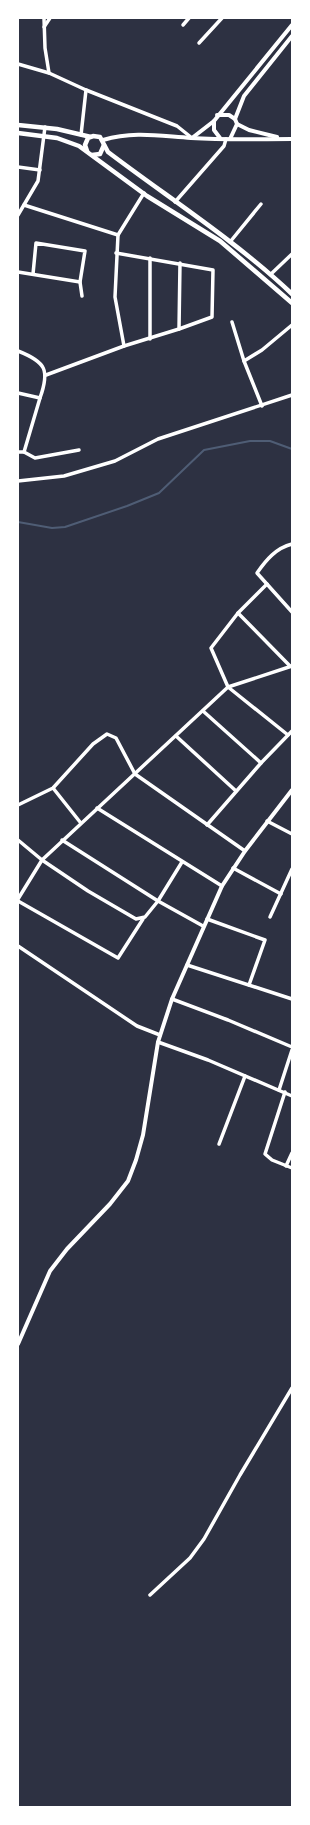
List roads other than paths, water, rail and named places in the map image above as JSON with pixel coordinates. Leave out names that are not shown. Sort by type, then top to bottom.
[{"type":"main road","points":[[18,125],[45,127],[91,137],[97,136],[104,143],[108,152],[230,242],[271,274],[292,294]]},
{"type":"main road","points":[[18,133],[44,136],[71,142],[87,151],[144,194],[220,241],[292,303]]},
{"type":"main road","points":[[87,151],[86,141],[91,137]]},
{"type":"main road","points":[[92,155],[100,154],[104,143]]},
{"type":"street","points":[[44,18],[49,73]]},
{"type":"street","points":[[44,28],[50,18]]},
{"type":"street","points":[[183,25],[190,18]]},
{"type":"street","points":[[199,43],[222,18]]},
{"type":"street","points":[[192,138],[214,121],[217,115],[292,25]]},
{"type":"street","points":[[235,119],[244,96],[292,36]]},
{"type":"street","points":[[18,64],[49,73],[86,90],[177,126],[192,138]]},
{"type":"street","points":[[81,134],[86,90]]},
{"type":"street","points":[[217,115],[230,115],[235,119],[237,124],[249,130],[285,139]]},
{"type":"street","points":[[214,121],[214,130],[220,138]]},
{"type":"street","points":[[175,202],[224,146],[237,124]]},
{"type":"street","points":[[18,215],[38,181],[45,127]]},
{"type":"street","points":[[104,143],[124,134],[192,138],[292,139]]},
{"type":"street","points":[[18,167],[40,170]]},
{"type":"street","points":[[124,346],[115,297],[118,235],[144,194]]},
{"type":"street","points":[[230,242],[261,204]]},
{"type":"street","points":[[24,205],[118,235]]},
{"type":"street","points":[[33,274],[36,243],[85,251],[80,282],[82,296]]},
{"type":"street","points":[[46,375],[124,346],[150,339],[212,317],[213,270],[116,253]]},
{"type":"street","points":[[271,274],[292,254]]},
{"type":"street","points":[[150,258],[150,339]]},
{"type":"street","points":[[179,329],[180,263]]},
{"type":"street","points":[[18,272],[80,282]]},
{"type":"street","points":[[232,322],[244,361],[262,406]]},
{"type":"street","points":[[244,361],[262,350],[292,325]]},
{"type":"street","points":[[18,351],[41,363],[46,375],[46,381],[24,452]]},
{"type":"street","points":[[18,393],[40,398]]},
{"type":"street","points":[[18,481],[64,476],[115,461],[158,439],[292,395]]},
{"type":"street","points":[[18,452],[24,452],[34,458],[79,450]]},
{"type":"street","points":[[291,610],[257,573],[267,558],[292,544]]},
{"type":"street","points":[[267,584],[238,613],[211,648],[228,687],[288,735]]},
{"type":"street","points":[[182,862],[158,901],[142,919],[118,958],[18,900],[42,860],[80,822],[135,774],[228,687],[291,666],[238,613]]},
{"type":"street","points":[[203,711],[261,763]]},
{"type":"street","points":[[207,825],[261,763],[292,731]]},
{"type":"street","points":[[18,805],[52,788],[93,744],[107,734],[116,738],[135,774],[245,851]]},
{"type":"street","points":[[176,736],[236,791]]},
{"type":"street","points":[[52,788],[80,822]]},
{"type":"street","points":[[18,1344],[50,1271],[67,1249],[110,1204],[128,1181],[143,1135],[158,1042],[172,999],[222,886],[245,851],[292,790]]},
{"type":"street","points":[[97,808],[222,886]]},
{"type":"street","points":[[267,821],[292,834]]},
{"type":"street","points":[[18,840],[42,860],[133,918],[142,919]]},
{"type":"street","points":[[62,840],[158,901],[203,926]]},
{"type":"street","points":[[233,868],[281,894]]},
{"type":"street","points":[[270,917],[290,878],[292,869]]},
{"type":"street","points":[[207,919],[265,940],[250,985]]},
{"type":"street","points":[[18,946],[138,1026],[160,1035]]},
{"type":"street","points":[[187,964],[292,999]]},
{"type":"street","points":[[172,999],[228,1020],[292,1048],[279,1090]]},
{"type":"street","points":[[158,1042],[292,1096]]},
{"type":"street","points":[[219,1144],[245,1076]]},
{"type":"street","points":[[285,1092],[265,1154],[272,1160],[292,1168]]},
{"type":"street","points":[[286,1166],[292,1153]]},
{"type":"street","points":[[150,1595],[190,1558],[204,1539],[292,1388]]},
{"type":"waterway","points":[[18,522],[52,528],[65,527],[127,506],[159,493],[204,450],[250,441],[270,441],[292,449]]}]
